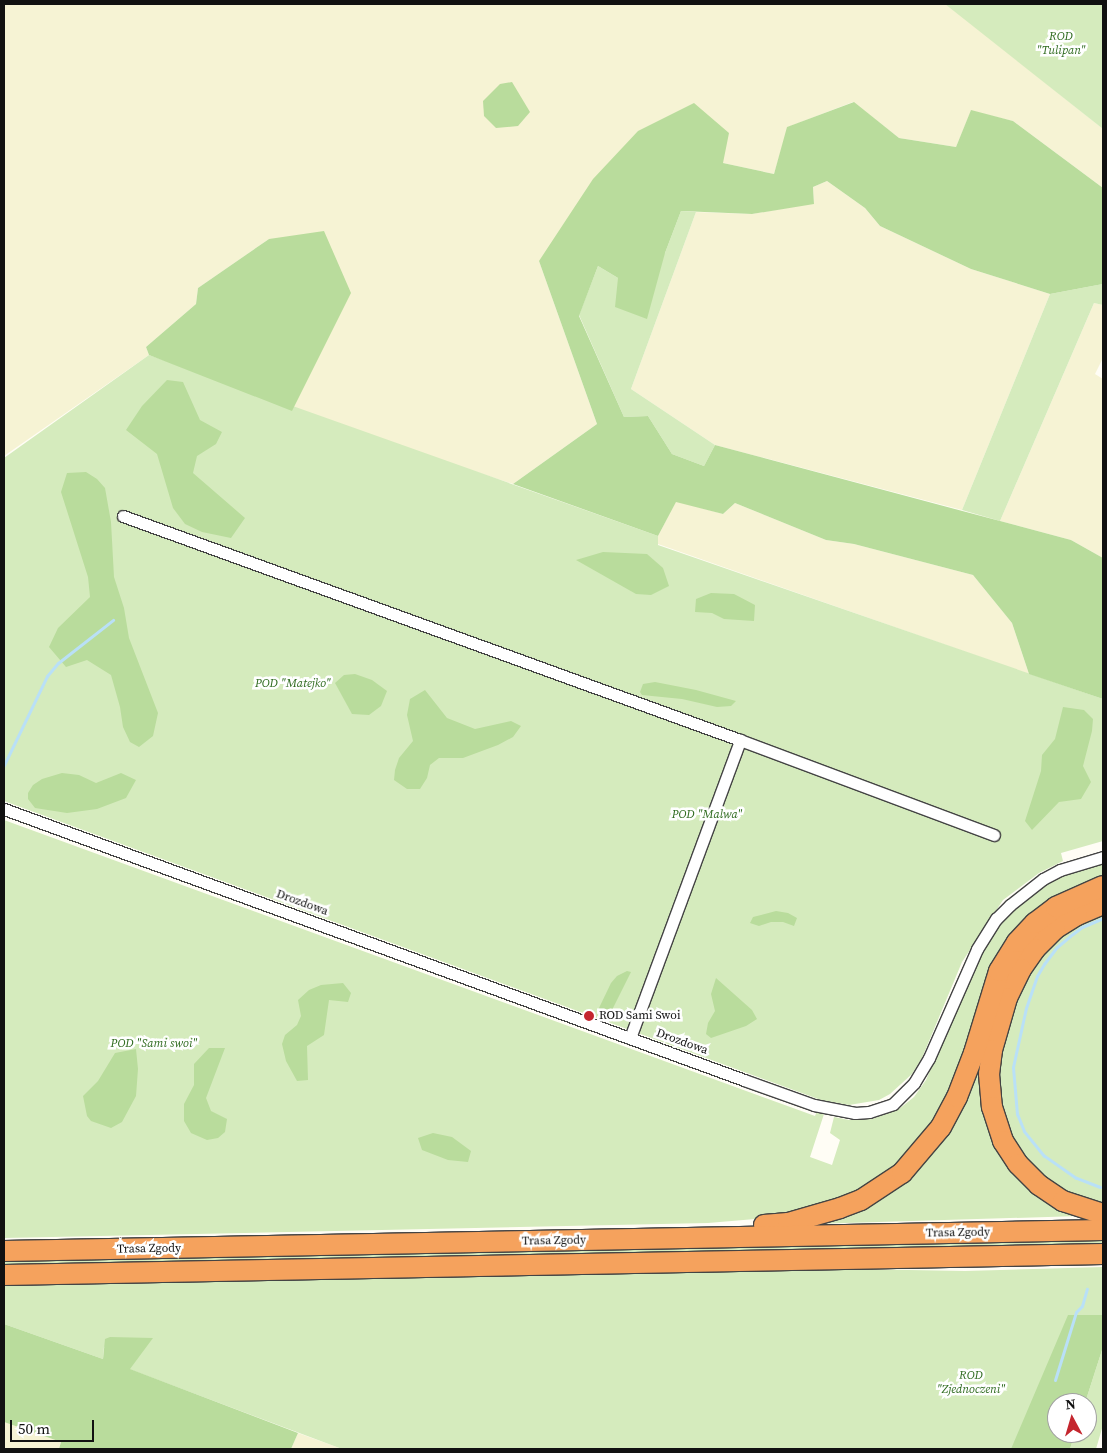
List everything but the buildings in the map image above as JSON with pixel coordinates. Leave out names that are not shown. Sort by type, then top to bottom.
[{"type":"highway","points":[[643,1239],[796,1220],[861,1200],[902,1173],[941,1127],[957,1096],[974,1052],[999,971],[1017,942],[1035,923],[1056,907],[1103,886]]},
{"type":"highway","points":[[1103,904],[1077,915],[1055,929],[1036,948],[1021,969],[1007,998],[992,1050],[989,1074],[992,1108],[1003,1141],[1018,1164],[1039,1186],[1064,1202],[1103,1214]]},
{"type":"highway","name":"Trasa Zgody","points":[[4,1251],[1103,1230]]},
{"type":"highway","name":"Trasa Zgody","points":[[4,1275],[1103,1254]]},
{"type":"street","points":[[122,516],[740,740],[994,835]]},
{"type":"street","points":[[630,1038],[740,740]]},
{"type":"street","name":"Drozdowa","points":[[4,809],[814,1105],[855,1113],[881,1109],[901,1098],[919,1076],[973,956],[996,919],[1010,905],[1043,879],[1073,865],[1103,856]]},
{"type":"shaded area","points":[[4,4],[947,4],[1103,129],[1103,188],[1013,121],[971,111],[956,147],[899,138],[853,102],[788,127],[774,174],[723,163],[539,261],[597,424],[513,484],[292,411],[269,239],[198,288],[196,304],[146,347],[149,355],[4,456]]},
{"type":"shaded area","points":[[827,181],[865,208],[880,226],[971,269],[1050,294],[962,510],[715,445],[631,389],[696,212],[752,214],[814,203],[813,187]]},
{"type":"shaded area","points":[[1094,303],[1103,305],[1103,358],[1095,374],[1103,379],[1103,558],[1071,540],[1000,521]]},
{"type":"shaded area","points":[[676,501],[723,514],[735,503],[826,540],[854,544],[973,575],[1012,623],[1029,674],[658,544],[658,536]]},
{"type":"shaded area","points":[[4,1422],[61,1442],[59,1449],[4,1449]]},
{"type":"shaded area","points":[[298,1433],[342,1449],[291,1449]]},
{"type":"green space","name":"ROD \"Tulipan\"","points":[[945,4],[1103,4],[1103,129]]},
{"type":"green space","points":[[512,82],[530,112],[518,126],[496,128],[484,116],[483,101],[500,84]]},
{"type":"green space","points":[[854,102],[899,138],[956,147],[971,110],[1013,121],[1103,188],[1103,284],[1050,294],[971,269],[880,226],[865,208],[827,181],[813,187],[814,204],[752,214],[681,211],[665,253],[647,319],[615,307],[618,278],[598,266],[579,316],[624,417],[648,416],[672,454],[704,466],[715,445],[1071,540],[1103,558],[1103,699],[1029,674],[1012,623],[973,575],[854,544],[826,540],[735,503],[723,514],[676,502],[658,536],[513,484],[597,424],[539,261],[593,179],[638,131],[694,103],[729,133],[723,163],[774,174],[787,127]]},
{"type":"green space","points":[[681,211],[696,212],[631,389],[715,445],[704,466],[672,454],[648,416],[624,417],[579,315],[598,266],[618,278],[665,253]]},
{"type":"green space","points":[[324,231],[351,293],[292,411],[149,355],[146,347],[196,304],[198,288],[269,239]]},
{"type":"green space","points":[[1103,284],[1103,305],[1094,303],[1000,521],[962,510],[1050,294]]},
{"type":"green space","points":[[149,355],[658,536],[658,545],[1103,699],[1103,841],[1061,853],[1063,861],[1039,873],[1003,900],[962,962],[922,1058],[912,1074],[890,1094],[879,1100],[849,1105],[821,1100],[4,801],[4,458]]},
{"type":"green space","points":[[167,380],[183,382],[200,420],[222,432],[216,444],[197,456],[193,473],[245,518],[231,538],[202,532],[185,524],[173,508],[157,454],[126,430],[142,406]]},
{"type":"green space","points":[[86,472],[97,479],[105,488],[111,522],[114,577],[124,608],[129,638],[158,713],[153,736],[139,747],[130,742],[123,727],[120,707],[111,675],[87,660],[66,667],[49,647],[58,628],[90,597],[88,577],[61,492],[67,473]]},
{"type":"green space","points":[[603,552],[647,554],[663,568],[669,586],[651,595],[636,594],[576,560]]},
{"type":"green space","points":[[711,593],[734,594],[755,605],[754,621],[724,619],[712,613],[695,612],[696,599]]},
{"type":"green space","points":[[355,674],[372,680],[387,691],[381,706],[369,715],[352,714],[335,683],[344,675]]},
{"type":"green space","points":[[655,682],[696,690],[736,701],[731,706],[717,707],[682,699],[642,695],[640,692],[643,684]]},
{"type":"green space","points":[[425,690],[447,718],[475,729],[511,721],[521,726],[513,737],[498,745],[463,758],[439,758],[430,765],[427,778],[420,789],[407,789],[394,780],[395,770],[399,758],[413,741],[407,715],[410,699]]},
{"type":"green space","points":[[1063,707],[1084,710],[1093,719],[1092,731],[1083,766],[1091,782],[1081,799],[1059,802],[1032,830],[1025,821],[1041,771],[1042,755],[1055,739]]},
{"type":"green space","points":[[62,773],[79,775],[96,783],[121,773],[136,780],[126,798],[97,809],[67,813],[35,808],[28,799],[28,793],[33,785],[42,779]]},
{"type":"green space","name":"POD \"Sami swoi\"","points":[[4,820],[815,1116],[817,1111],[824,1114],[810,1157],[832,1165],[840,1140],[830,1133],[834,1117],[849,1120],[872,1119],[899,1109],[914,1097],[926,1080],[975,964],[995,932],[1014,908],[1032,893],[1058,877],[1085,866],[1103,862],[1103,880],[1076,889],[947,1103],[906,1161],[857,1194],[792,1216],[708,1223],[4,1238]]},
{"type":"green space","points":[[1082,907],[1000,1001],[993,1132],[1080,1216],[813,1224],[910,1176],[997,999]]},
{"type":"green space","points":[[776,911],[788,913],[797,918],[794,926],[783,922],[771,922],[759,926],[750,923],[753,917]]},
{"type":"green space","points":[[1103,912],[1103,1207],[1062,1192],[1020,1154],[1005,1126],[995,1093],[997,1064],[1017,991],[1050,940]]},
{"type":"green space","points":[[627,971],[631,972],[609,1016],[602,1016],[599,1008],[611,983],[617,976]]},
{"type":"green space","points":[[716,978],[752,1010],[757,1019],[746,1026],[711,1038],[706,1034],[708,1023],[715,1011],[711,994]]},
{"type":"green space","points":[[343,983],[351,993],[348,1002],[329,1000],[324,1035],[307,1046],[308,1080],[297,1081],[286,1061],[282,1044],[285,1035],[297,1025],[301,1016],[298,1000],[309,990],[321,985]]},
{"type":"green space","points":[[209,1048],[225,1048],[206,1098],[211,1111],[227,1119],[225,1132],[218,1138],[207,1140],[191,1133],[184,1121],[184,1104],[194,1085],[194,1064]]},
{"type":"green space","points":[[136,1049],[138,1069],[136,1096],[122,1122],[111,1128],[91,1121],[87,1116],[83,1096],[98,1081],[115,1053]]},
{"type":"green space","points":[[433,1133],[452,1137],[471,1151],[468,1162],[448,1160],[422,1150],[418,1138]]},
{"type":"green space","points":[[1103,1237],[1103,1247],[4,1269],[4,1258]]},
{"type":"green space","name":"ROD \"Zjednoczeni\"","points":[[1103,1267],[1103,1347],[1102,1315],[1055,1393],[1047,1393],[1047,1406],[1021,1449],[342,1449],[129,1369],[152,1338],[104,1347],[103,1359],[4,1324],[4,1286],[852,1269],[965,1271]]},
{"type":"green space","points":[[1068,1315],[1102,1315],[1103,1347],[1088,1393],[1047,1393],[1047,1443],[1072,1443],[1070,1449],[1011,1449]]},
{"type":"green space","points":[[4,1324],[103,1359],[105,1339],[110,1337],[153,1338],[130,1369],[298,1433],[291,1449],[59,1449],[61,1442],[4,1422]]},
{"type":"green space","points":[[1103,1347],[1103,1425],[1096,1449],[1070,1449],[1072,1443],[1097,1443],[1097,1393],[1088,1393]]},
{"type":"waterway","points":[[4,765],[47,676],[58,663],[113,620]]},
{"type":"waterway","points":[[1100,1187],[1076,1178],[1044,1156],[1024,1131],[1017,1114],[1013,1067],[1026,1008],[1037,976],[1044,964],[1057,947],[1070,936],[1082,927],[1103,918]]},
{"type":"waterway","points":[[1055,1380],[1076,1312],[1082,1306],[1087,1289]]},
{"type":"place","name":"ROD Sami Swoi","points":[[589,1016]]},
{"type":"park label","name":"POD \"Matejko\"","points":[[293,684]]},
{"type":"park label","name":"POD \"Malwa\"","points":[[707,815]]}]
